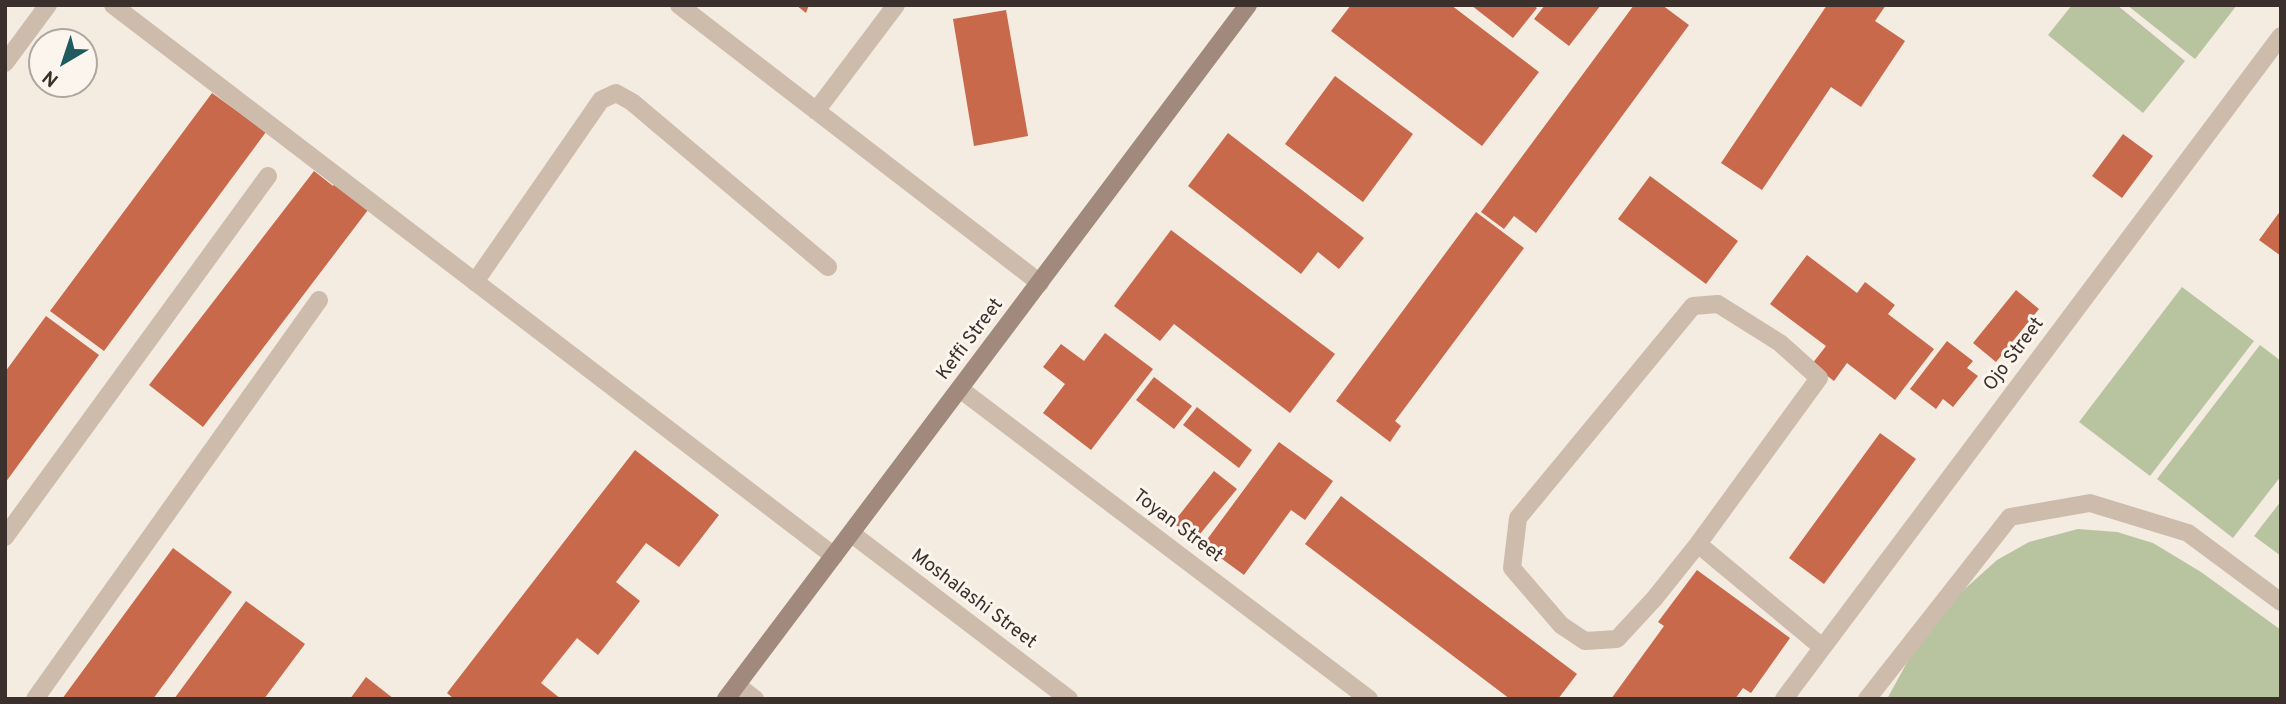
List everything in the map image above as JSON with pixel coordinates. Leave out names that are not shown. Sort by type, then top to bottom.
[{"type":"main road","name":"Keffi Street","points":[[731,692],[1248,5]]},
{"type":"street","points":[[5,63],[48,5]]},
{"type":"street","points":[[113,5],[834,556]]},
{"type":"street","points":[[679,5],[1040,283]]},
{"type":"street","points":[[816,111],[896,5]]},
{"type":"street","name":"Ojo Street","points":[[1784,699],[2281,36]]},
{"type":"street","points":[[475,282],[601,100],[616,93],[632,103],[828,267]]},
{"type":"street","points":[[5,537],[268,176]]},
{"type":"street","points":[[35,699],[319,300]]},
{"type":"street","points":[[1718,304],[1780,343],[1819,378],[1698,544],[1617,639],[1585,641],[1561,625],[1512,568],[1518,518],[1693,306],[1718,304]]},
{"type":"street","name":"Toyan Street","points":[[960,389],[1369,699]]},
{"type":"street","points":[[1867,699],[2010,517],[2090,503],[2188,533],[2281,602]]},
{"type":"street","name":"Moshalashi Street","points":[[852,534],[1069,699]]},
{"type":"street","points":[[1698,544],[1822,647]]},
{"type":"street","points":[[731,692],[755,699]]},
{"type":"green space","points":[[2072,5],[2117,5],[2185,61],[2143,113],[2048,35]]},
{"type":"green space","points":[[2127,5],[2237,5],[2195,59]]},
{"type":"green space","points":[[2182,287],[2254,341],[2150,476],[2079,422]]},
{"type":"green space","points":[[2260,345],[2281,361],[2281,476],[2233,538],[2157,479]]},
{"type":"green space","points":[[2281,501],[2281,556],[2254,536]]},
{"type":"green space","points":[[2078,529],[2117,532],[2153,543],[2201,572],[2281,630],[2281,699],[1887,699],[1910,657],[1957,596],[1997,560],[2029,542]]},
{"type":"building","points":[[796,5],[809,5],[806,13]]},
{"type":"building","points":[[1351,5],[1451,5],[1539,72],[1482,146],[1331,31]]},
{"type":"building","points":[[1471,5],[1533,5],[1537,8],[1513,38]]},
{"type":"building","points":[[1545,5],[1601,5],[1569,46],[1534,19]]},
{"type":"building","points":[[1634,5],[1662,5],[1689,25],[1536,233],[1514,216],[1504,229],[1481,212]]},
{"type":"building","points":[[1827,5],[1886,5],[1875,21],[1905,41],[1861,107],[1831,87],[1762,190],[1721,163]]},
{"type":"building","points":[[1006,10],[1028,136],[974,146],[953,19]]},
{"type":"building","points":[[1335,76],[1413,134],[1363,202],[1285,144]]},
{"type":"building","points":[[212,93],[266,132],[104,351],[50,311]]},
{"type":"building","points":[[1228,133],[1364,238],[1339,269],[1318,252],[1301,274],[1188,186]]},
{"type":"building","points":[[2123,134],[2153,156],[2122,198],[2092,176]]},
{"type":"building","points":[[314,171],[333,186],[337,180],[371,206],[203,427],[149,385]]},
{"type":"building","points":[[1650,176],[1738,241],[1706,284],[1618,219]]},
{"type":"building","points":[[2281,210],[2281,256],[2259,240]]},
{"type":"building","points":[[1476,212],[1524,248],[1395,421],[1401,426],[1390,442],[1336,401]]},
{"type":"building","points":[[1171,230],[1335,354],[1290,413],[1174,324],[1160,341],[1114,306]]},
{"type":"building","points":[[1807,255],[1857,293],[1865,282],[1895,305],[1888,314],[1934,349],[1895,400],[1847,363],[1834,381],[1812,364],[1826,346],[1770,304]]},
{"type":"building","points":[[2016,290],[2039,309],[1996,362],[1973,343]]},
{"type":"building","points":[[46,316],[99,355],[5,483],[5,372]]},
{"type":"building","points":[[1105,333],[1153,369],[1091,450],[1043,413],[1065,384],[1043,367],[1061,344],[1084,361]]},
{"type":"building","points":[[1947,341],[1973,361],[1967,368],[1978,376],[1953,407],[1943,399],[1936,409],[1910,389]]},
{"type":"building","points":[[1154,377],[1192,406],[1174,429],[1136,400]]},
{"type":"building","points":[[1197,407],[1252,450],[1239,468],[1183,425]]},
{"type":"building","points":[[1880,433],[1916,459],[1824,584],[1789,558]]},
{"type":"building","points":[[1279,442],[1333,481],[1305,520],[1291,510],[1244,575],[1203,545]]},
{"type":"building","points":[[635,450],[719,515],[679,567],[646,543],[616,582],[640,601],[598,655],[577,638],[541,683],[561,699],[454,699],[447,693]]},
{"type":"building","points":[[1214,471],[1237,489],[1195,540],[1173,523]]},
{"type":"building","points":[[1341,496],[1577,674],[1558,699],[1510,699],[1305,544]]},
{"type":"building","points":[[173,548],[232,592],[153,699],[62,699]]},
{"type":"building","points":[[1697,570],[1790,638],[1751,693],[1743,688],[1735,699],[1611,699],[1664,626],[1658,622]]},
{"type":"building","points":[[246,601],[305,644],[264,699],[174,699]]},
{"type":"building","points":[[366,677],[394,699],[350,699]]}]
